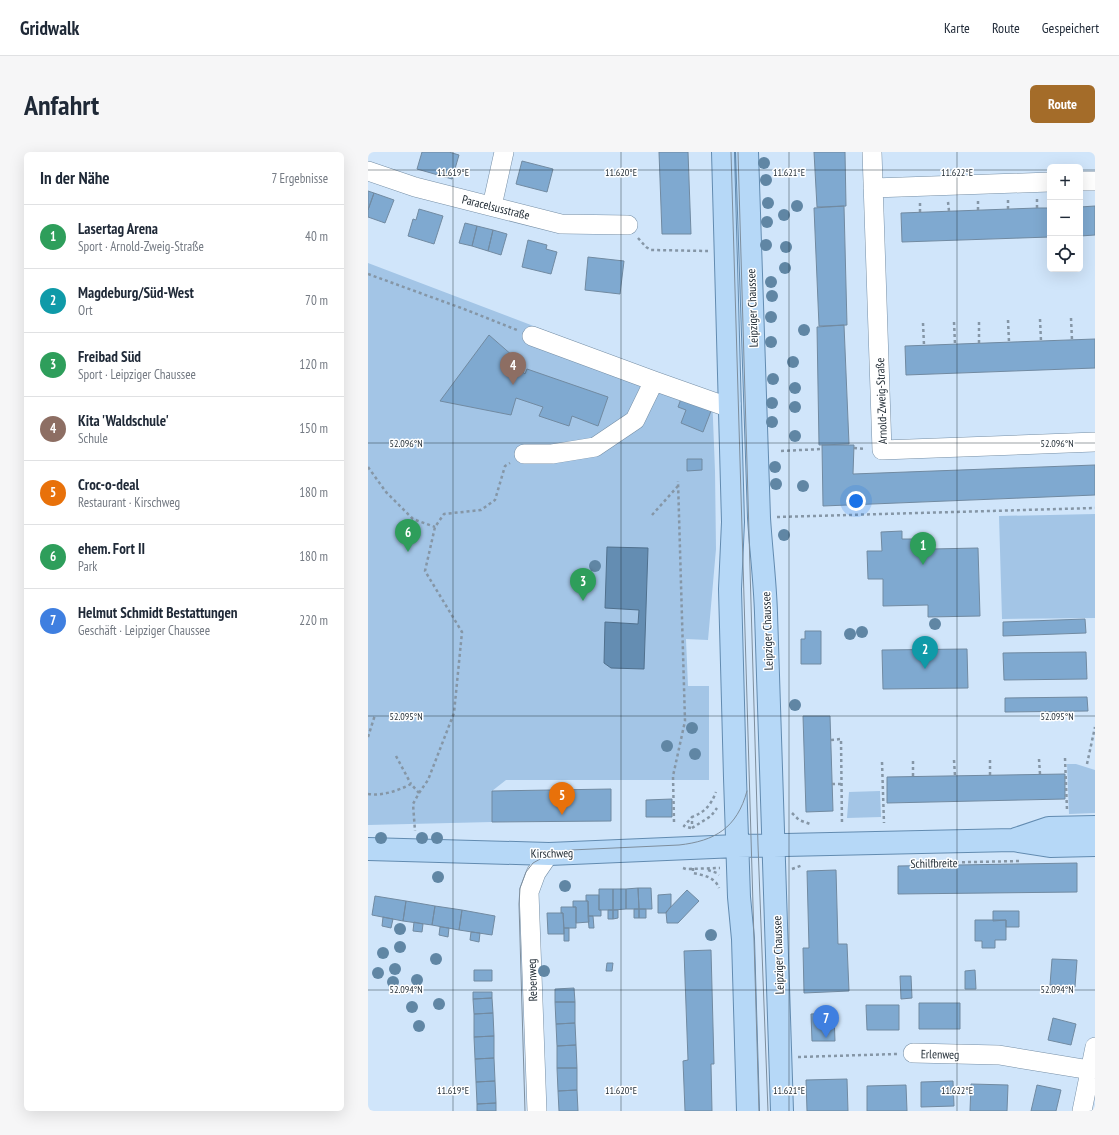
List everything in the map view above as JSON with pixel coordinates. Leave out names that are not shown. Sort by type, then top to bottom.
[{"type":"main road","name":"Leipziger Chaussee","points":[[723,152],[733,522],[730,588],[737,846],[739,896],[743,939],[748,1111]]},
{"type":"main road","name":"Leipziger Chaussee","points":[[747,152],[760,546],[765,582],[782,1111]]},
{"type":"main road","name":"Schilfbreite","points":[[1013,840],[1049,828],[1095,827]]},
{"type":"main road","name":"Schilfbreite","points":[[737,846],[1013,840],[1050,846],[1095,845]]},
{"type":"main road","name":"Kirschweg","points":[[368,849],[549,854],[737,846]]},
{"type":"street","points":[[492,206],[504,152]]},
{"type":"street","name":"Arnold-Zweig-Straße","points":[[872,152],[882,450],[1095,442]]},
{"type":"street","name":"Paracelsusstraße","points":[[368,170],[415,187],[561,224],[628,225]]},
{"type":"street","points":[[1083,181],[1095,181]]},
{"type":"street","points":[[873,188],[1047,182]]},
{"type":"street","points":[[532,336],[722,405],[731,404]]},
{"type":"street","points":[[524,454],[552,454],[595,447],[636,420],[654,381]]},
{"type":"street","name":"Rebenweg","points":[[537,1111],[529,892],[536,873],[549,854]]},
{"type":"street","points":[[1087,1107],[1090,1070],[1095,1047]]},
{"type":"street","name":"Erlenweg","points":[[913,1053],[999,1055],[1090,1070]]},
{"type":"path","points":[[628,225],[640,242],[651,250],[726,251]]},
{"type":"path","points":[[368,274],[464,309],[532,336]]},
{"type":"path","points":[[1070,318],[1072,340]]},
{"type":"path","points":[[1040,319],[1041,341]]},
{"type":"path","points":[[1008,320],[1009,342]]},
{"type":"path","points":[[954,322],[955,344]]},
{"type":"path","points":[[979,322],[980,343]]},
{"type":"path","points":[[923,324],[924,345]]},
{"type":"path","points":[[781,451],[822,449]]},
{"type":"path","points":[[415,831],[414,804],[419,793],[428,780],[454,713],[462,632],[425,571],[435,527],[444,514],[481,510],[495,500],[505,466],[524,454]]},
{"type":"path","points":[[368,466],[386,492],[413,519],[435,527]]},
{"type":"path","points":[[674,822],[673,776],[685,721],[678,481]]},
{"type":"path","points":[[652,515],[678,486]]},
{"type":"path","points":[[759,518],[1095,508]]},
{"type":"path","points":[[368,737],[375,715]]},
{"type":"path","points":[[1087,764],[1095,727]]},
{"type":"path","points":[[831,740],[841,739],[842,825]]},
{"type":"path","points":[[396,756],[411,784],[419,793]]},
{"type":"path","points":[[1039,758],[1040,774]]},
{"type":"path","points":[[1065,758],[1068,828]]},
{"type":"path","points":[[954,760],[955,776]]},
{"type":"path","points":[[990,760],[990,775]]},
{"type":"path","points":[[913,761],[913,777]]},
{"type":"path","points":[[882,762],[884,823]]},
{"type":"path","points":[[368,794],[386,794],[411,784]]},
{"type":"path","points":[[832,784],[842,784]]},
{"type":"path","points":[[684,826],[692,817],[705,810],[712,801],[717,786]]},
{"type":"path","points":[[692,817],[692,826],[711,816],[717,807]]},
{"type":"path","name":"Schilfbreite","points":[[921,863],[1024,861]]},
{"type":"path","points":[[789,871],[796,867],[805,865]]},
{"type":"path","points":[[692,866],[693,873],[708,877],[717,884],[719,890]]},
{"type":"path","points":[[701,869],[711,870],[717,873],[723,880]]},
{"type":"path","name":"Erlenweg","points":[[796,1057],[913,1053]]},
{"type":"shaded area","points":[[368,263],[712,394],[716,549],[708,640],[686,639],[688,686],[709,686],[709,780],[506,780],[492,791],[492,822],[368,825]]},
{"type":"shaded area","points":[[1095,514],[1095,618],[1002,619],[999,516]]},
{"type":"shaded area","points":[[607,547],[648,548],[644,669],[611,668],[604,663],[605,622],[638,624],[639,610],[605,608]]},
{"type":"shaded area","points":[[1067,764],[1076,764],[1095,770],[1095,813],[1069,814]]},
{"type":"shaded area","points":[[880,791],[881,817],[847,818],[849,792]]},
{"type":"building","points":[[422,152],[449,152],[459,155],[452,179],[417,169]]},
{"type":"building","points":[[659,152],[688,152],[691,234],[662,234]]},
{"type":"building","points":[[814,152],[845,152],[846,206],[817,207]]},
{"type":"building","points":[[522,161],[553,169],[547,192],[516,184]]},
{"type":"building","points":[[368,191],[374,193],[368,210]]},
{"type":"building","points":[[374,193],[394,200],[385,223],[368,217],[368,210]]},
{"type":"building","points":[[844,206],[847,325],[819,326],[814,208]]},
{"type":"building","points":[[1095,206],[1095,235],[1083,236],[1083,207]]},
{"type":"building","points":[[1047,208],[1047,237],[902,242],[901,213]]},
{"type":"building","points":[[419,209],[443,216],[434,244],[408,236],[413,219],[416,220]]},
{"type":"building","points":[[465,223],[477,226],[472,246],[459,243]]},
{"type":"building","points":[[477,226],[493,230],[488,251],[472,246]]},
{"type":"building","points":[[493,230],[507,234],[501,255],[488,251]]},
{"type":"building","points":[[528,240],[547,245],[546,249],[557,252],[551,274],[522,267]]},
{"type":"building","points":[[588,257],[624,261],[620,294],[585,290]]},
{"type":"building","points":[[844,325],[849,444],[819,445],[817,327]]},
{"type":"building","points":[[489,335],[521,363],[517,367],[525,374],[527,369],[608,397],[598,426],[572,416],[569,426],[539,416],[543,407],[516,398],[511,415],[440,401]]},
{"type":"building","points":[[1095,339],[1095,368],[906,375],[905,346]]},
{"type":"building","points":[[681,399],[711,411],[703,432],[681,423],[686,410],[678,407]]},
{"type":"building","points":[[822,445],[854,445],[853,474],[1095,465],[1095,495],[823,506]]},
{"type":"building","points":[[687,459],[702,459],[702,470],[687,471]]},
{"type":"building","points":[[902,531],[902,539],[932,539],[932,549],[978,548],[980,616],[928,617],[928,605],[883,606],[883,579],[868,579],[867,551],[882,551],[881,532]]},
{"type":"building","points":[[1085,619],[1086,633],[1003,636],[1003,622]]},
{"type":"building","points":[[805,631],[821,631],[821,664],[801,664],[801,639],[805,639]]},
{"type":"building","points":[[967,649],[968,688],[883,689],[882,650]]},
{"type":"building","points":[[1086,652],[1087,679],[1004,680],[1003,653]]},
{"type":"building","points":[[1087,697],[1088,711],[1005,712],[1005,698]]},
{"type":"building","points":[[803,716],[830,716],[833,811],[806,812]]},
{"type":"building","points":[[1065,774],[1065,799],[887,803],[887,777]]},
{"type":"building","points":[[611,789],[611,821],[492,822],[492,791]]},
{"type":"building","points":[[672,799],[672,817],[646,817],[646,800]]},
{"type":"building","points":[[1077,863],[1077,892],[898,894],[898,866]]},
{"type":"building","points":[[836,870],[838,944],[847,944],[849,991],[804,993],[803,948],[809,948],[807,871]]},
{"type":"building","points":[[638,888],[639,909],[626,909],[626,889]]},
{"type":"building","points":[[638,888],[651,888],[652,909],[639,909]]},
{"type":"building","points":[[599,889],[613,889],[613,910],[599,910]]},
{"type":"building","points":[[613,889],[626,889],[626,909],[613,910]]},
{"type":"building","points":[[687,890],[699,901],[678,923],[667,923],[666,912]]},
{"type":"building","points":[[671,894],[671,906],[666,913],[658,913],[658,895]]},
{"type":"building","points":[[586,895],[599,895],[599,910],[601,910],[601,916],[588,916],[588,901],[586,901]]},
{"type":"building","points":[[375,896],[406,901],[403,921],[372,915]]},
{"type":"building","points":[[406,901],[435,906],[432,925],[403,921]]},
{"type":"building","points":[[573,901],[588,901],[589,922],[576,923],[576,907],[573,907]]},
{"type":"building","points":[[435,906],[462,910],[459,930],[432,925]]},
{"type":"building","points":[[561,907],[576,907],[576,928],[564,928]]},
{"type":"building","points":[[634,909],[639,909],[639,918],[634,918]]},
{"type":"building","points":[[639,909],[646,909],[646,918],[639,918]]},
{"type":"building","points":[[462,910],[495,916],[492,935],[459,930]]},
{"type":"building","points":[[608,910],[613,910],[613,919],[608,919]]},
{"type":"building","points":[[613,910],[618,910],[618,918],[613,919]]},
{"type":"building","points":[[993,911],[1019,911],[1019,927],[1006,927],[1006,920],[993,921]]},
{"type":"building","points":[[547,913],[563,913],[564,934],[548,934]]},
{"type":"building","points":[[588,916],[593,916],[594,928],[589,928]]},
{"type":"building","points":[[383,917],[393,919],[391,928],[382,926]]},
{"type":"building","points":[[975,920],[1006,920],[1006,940],[995,940],[995,948],[982,948],[982,941],[975,941]]},
{"type":"building","points":[[414,922],[423,924],[422,932],[413,931]]},
{"type":"building","points":[[440,927],[449,928],[448,937],[439,935]]},
{"type":"building","points":[[564,928],[569,928],[569,941],[564,941]]},
{"type":"building","points":[[471,932],[480,933],[479,942],[470,940]]},
{"type":"building","points":[[711,950],[714,1064],[711,1064],[712,1111],[685,1111],[683,1061],[688,1060],[684,951]]},
{"type":"building","points":[[1052,959],[1077,960],[1075,987],[1050,985]]},
{"type":"building","points":[[607,963],[613,963],[612,971],[606,971]]},
{"type":"building","points":[[474,970],[492,970],[492,981],[474,981]]},
{"type":"building","points":[[975,970],[976,989],[965,989],[965,971]]},
{"type":"building","points":[[900,976],[911,976],[912,998],[901,999]]},
{"type":"building","points":[[574,988],[575,1002],[555,1002],[555,989]]},
{"type":"building","points":[[473,992],[492,992],[492,998],[473,999]]},
{"type":"building","points":[[492,998],[493,1013],[474,1014],[473,999]]},
{"type":"building","points":[[555,1002],[575,1002],[575,1023],[556,1024]]},
{"type":"building","points":[[919,1003],[960,1003],[960,1029],[919,1029]]},
{"type":"building","points":[[866,1005],[899,1005],[899,1030],[867,1030]]},
{"type":"building","points":[[493,1013],[494,1036],[474,1037],[474,1014]]},
{"type":"building","points":[[834,1013],[835,1041],[812,1041],[811,1014]]},
{"type":"building","points":[[1053,1018],[1076,1024],[1071,1045],[1048,1040]]},
{"type":"building","points":[[575,1023],[576,1045],[557,1046],[556,1024]]},
{"type":"building","points":[[494,1036],[494,1058],[475,1059],[474,1037]]},
{"type":"building","points":[[576,1045],[577,1068],[557,1068],[557,1046]]},
{"type":"building","points":[[494,1058],[495,1081],[476,1082],[475,1059]]},
{"type":"building","points":[[557,1068],[577,1068],[577,1090],[558,1091]]},
{"type":"building","points":[[847,1079],[848,1111],[807,1111],[806,1080]]},
{"type":"building","points":[[495,1081],[496,1103],[477,1104],[476,1082]]},
{"type":"building","points":[[953,1081],[954,1106],[921,1107],[921,1082]]},
{"type":"building","points":[[971,1084],[1008,1085],[1007,1111],[970,1111]]},
{"type":"building","points":[[906,1085],[907,1111],[867,1111],[867,1086]]},
{"type":"building","points":[[1037,1085],[1061,1090],[1056,1111],[1031,1111]]},
{"type":"building","points":[[577,1090],[578,1111],[559,1111],[558,1091]]},
{"type":"building","points":[[496,1103],[496,1111],[477,1111],[477,1104]]},
{"type":"tram line","points":[[731,152],[759,1111]]},
{"type":"tram line","points":[[738,152],[758,845],[768,1111]]},
{"type":"tram line","points":[[525,1111],[519,904],[520,888],[526,872],[533,863],[549,854],[571,850],[679,845],[692,843],[714,836],[731,823],[743,804],[747,791]]},
{"type":"place","name":"Kita 'Waldschule'","points":[[513,385]]},
{"type":"place","name":"ehem. Fort II","points":[[408,552]]},
{"type":"place","name":"Lasertag Arena","points":[[923,565]]},
{"type":"place","name":"Freibad Süd","points":[[583,601]]},
{"type":"place","name":"Magdeburg/Süd-West","points":[[925,669]]},
{"type":"place","name":"Croc-o-deal","points":[[562,815]]},
{"type":"place","name":"Helmut Schmidt Bestattungen","points":[[826,1038]]}]
